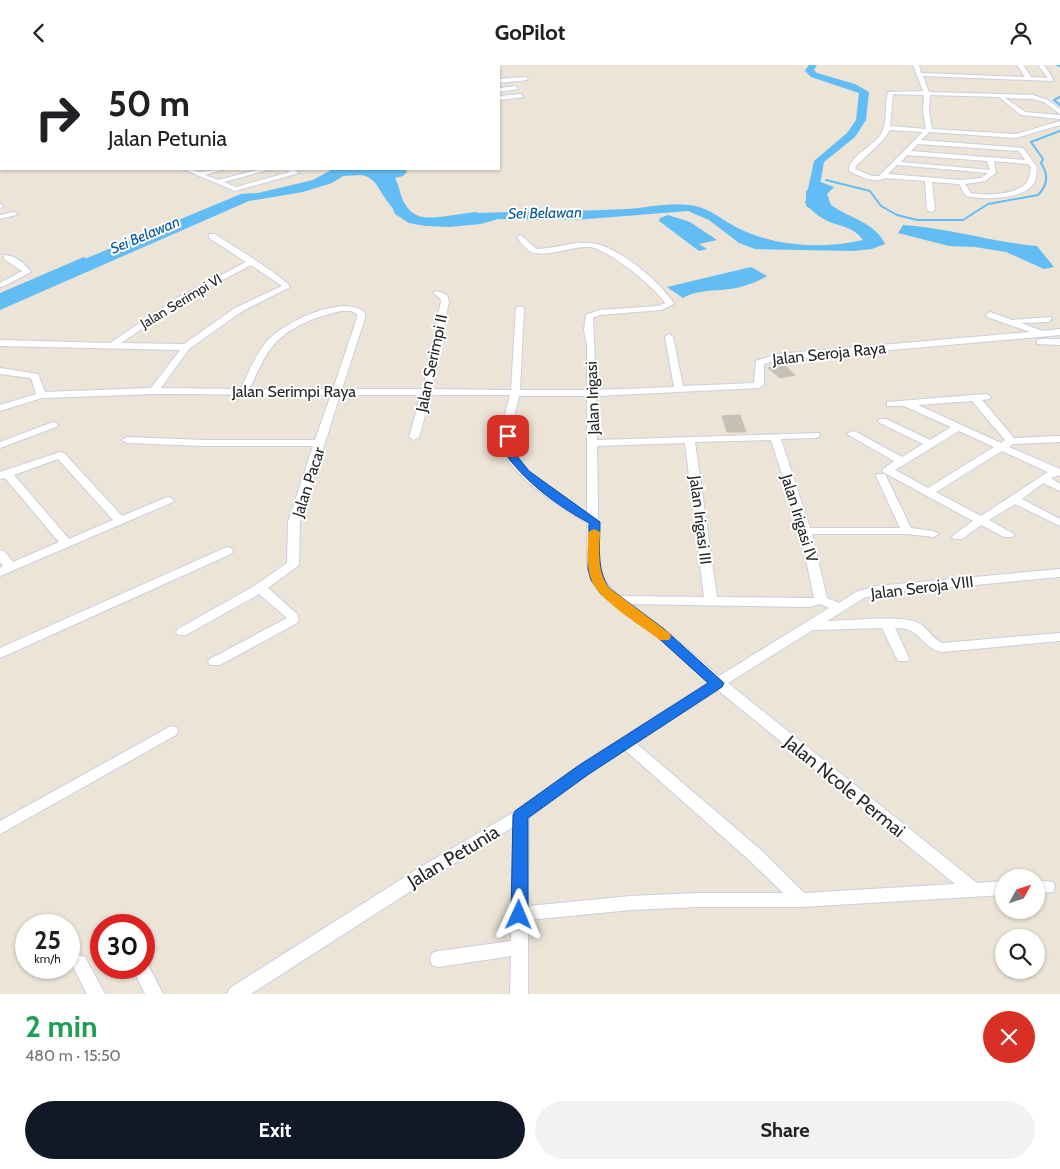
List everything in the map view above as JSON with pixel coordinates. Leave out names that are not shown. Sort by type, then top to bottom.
[{"type":"street","points":[[916,65],[927,94],[926,111],[932,125],[886,175],[880,179],[871,178],[851,170],[853,165],[881,139],[888,128],[890,93],[927,94],[1002,97],[1033,97],[1046,101],[1060,112]]},
{"type":"street","points":[[1020,65],[1029,79]]},
{"type":"street","points":[[920,74],[1052,80],[1041,65]]},
{"type":"street","points":[[1001,69],[1007,78]]},
{"type":"street","points":[[500,80],[526,79]]},
{"type":"street","points":[[500,90],[516,88]]},
{"type":"street","points":[[1026,88],[1033,97]]},
{"type":"street","points":[[500,98],[521,96]]},
{"type":"street","points":[[1002,97],[1023,114],[1060,117]]},
{"type":"street","points":[[888,128],[1016,136],[1060,123]]},
{"type":"street","points":[[916,142],[1021,149],[1034,167],[1031,182],[1022,189],[1011,193],[972,196],[965,192],[961,182]]},
{"type":"street","points":[[906,153],[1030,161]]},
{"type":"street","points":[[990,159],[994,172]]},
{"type":"street","points":[[896,163],[994,172]]},
{"type":"street","points":[[189,170],[232,189],[296,173],[291,170]]},
{"type":"street","points":[[199,174],[217,170]]},
{"type":"street","points":[[217,182],[264,170]]},
{"type":"street","points":[[886,175],[961,182],[983,181],[994,172]]},
{"type":"street","points":[[928,179],[931,210]]},
{"type":"street","points":[[0,217],[14,214]]},
{"type":"street","points":[[154,391],[186,347],[238,310],[286,287],[284,283],[212,236]]},
{"type":"street","name":"Jalan Irigasi","points":[[521,237],[528,247],[534,251],[581,245],[602,247],[669,299],[670,304],[661,309],[599,313],[589,317],[595,574],[605,591],[660,632],[718,683]]},
{"type":"street","points":[[4,258],[21,253]]},
{"type":"street","points":[[1,285],[27,273],[26,269],[4,258]]},
{"type":"street","name":"Jalan Serimpi VI","points":[[113,345],[164,310],[225,274],[252,262]]},
{"type":"street","name":"Jalan Serimpi II","points":[[414,437],[427,391],[445,301],[444,297],[437,293]]},
{"type":"street","name":"Jalan Pacar","points":[[182,632],[260,588],[294,565],[294,522],[361,318],[358,310],[352,308],[332,310],[287,329],[270,343],[243,391]]},
{"type":"street","points":[[520,308],[515,392],[509,419],[508,451],[514,461],[526,473],[569,506],[594,522]]},
{"type":"street","points":[[990,315],[1010,321],[1041,338],[1060,342]]},
{"type":"street","points":[[1010,321],[1048,319]]},
{"type":"street","name":"Jalan Seroja Raya","points":[[590,393],[759,385],[759,363],[777,357],[1041,338],[1060,332]]},
{"type":"street","points":[[669,337],[679,389]]},
{"type":"street","points":[[0,343],[186,347]]},
{"type":"street","points":[[0,371],[35,376],[41,395]]},
{"type":"street","name":"Jalan Serimpi Raya","points":[[0,408],[41,395],[154,391],[590,393]]},
{"type":"street","points":[[890,404],[986,397]]},
{"type":"street","points":[[975,398],[1011,441]]},
{"type":"street","points":[[906,403],[957,428],[1058,472]]},
{"type":"street","points":[[882,421],[930,444]]},
{"type":"street","points":[[0,445],[53,425]]},
{"type":"street","points":[[957,428],[900,460],[887,470],[1008,535]]},
{"type":"street","points":[[852,434],[900,460]]},
{"type":"street","points":[[593,443],[815,435]]},
{"type":"street","name":"Jalan Irigasi IV","points":[[774,436],[806,531],[820,600]]},
{"type":"street","points":[[927,493],[1011,441],[1060,439]]},
{"type":"street","points":[[127,440],[204,443],[321,443]]},
{"type":"street","name":"Jalan Irigasi III","points":[[690,440],[711,601]]},
{"type":"street","points":[[67,544],[4,474],[60,455],[119,520]]},
{"type":"street","points":[[958,537],[979,520],[1058,472]]},
{"type":"street","points":[[881,476],[907,531]]},
{"type":"street","points":[[1044,479],[1060,488]]},
{"type":"street","points":[[1014,499],[1060,523]]},
{"type":"street","points":[[0,554],[5,570],[169,500]]},
{"type":"street","points":[[806,531],[907,531],[933,534]]},
{"type":"street","points":[[0,653],[227,551]]},
{"type":"street","name":"Jalan Seroja VIII","points":[[718,683],[860,595],[876,590],[1060,573]]},
{"type":"street","points":[[215,662],[293,620],[293,617],[260,588]]},
{"type":"street","points":[[616,600],[809,603],[820,600],[840,608]]},
{"type":"street","points":[[812,626],[886,623],[916,625],[923,631],[928,641],[942,648],[1060,637]]},
{"type":"street","points":[[886,623],[903,658]]},
{"type":"street","name":"Jalan Petunia","points":[[236,994],[425,873],[521,815],[718,683]]},
{"type":"street","name":"Jalan Ncole Permai","points":[[718,683],[972,888]]},
{"type":"street","points":[[0,828],[171,731]]},
{"type":"street","points":[[626,743],[755,855],[801,900]]},
{"type":"street","points":[[519,994],[521,815]]},
{"type":"street","points":[[519,915],[641,903],[801,900],[995,888]]},
{"type":"street","points":[[438,959],[520,947]]},
{"type":"street","points":[[80,965],[96,994]]},
{"type":"street","points":[[146,979],[154,994]]},
{"type":"water","points":[[331,170],[406,170],[407,172],[403,176],[395,178],[403,200],[414,214],[431,220],[449,219],[477,213],[607,210],[681,204],[703,208],[740,229],[769,240],[800,245],[832,245],[863,240],[854,231],[827,221],[806,206],[806,191],[818,181],[834,187],[827,194],[831,205],[869,226],[881,237],[885,244],[872,249],[853,251],[755,249],[739,243],[709,220],[688,211],[575,220],[498,219],[481,224],[450,227],[425,226],[409,223],[395,214],[383,185],[371,177],[361,175],[343,176],[332,183],[303,192],[249,201],[0,310],[0,298],[87,258],[241,194],[258,193],[313,180]]},
{"type":"water","points":[[668,215],[690,222],[717,240],[699,244],[707,249],[699,251],[659,221],[660,218]]},
{"type":"water","points":[[903,225],[1037,246],[1054,267],[1044,269],[1006,252],[975,247],[949,246],[898,233]]},
{"type":"water","points":[[751,267],[767,276],[739,287],[699,292],[683,298],[667,287]]},
{"type":"building","points":[[783,364],[795,375],[780,378],[768,368]]},
{"type":"building","points":[[740,415],[746,432],[727,432],[722,416]]},
{"type":"waterway","name":"Sei Belawan","points":[[813,65],[809,71],[814,75],[852,86],[864,92],[861,120],[851,135],[819,161],[811,203],[818,208]]},
{"type":"waterway","points":[[1060,97],[1054,100],[1060,105]]},
{"type":"waterway","points":[[826,180],[870,191],[881,206],[897,215],[917,220],[963,220],[988,204],[1038,195],[1044,187],[1046,176],[1041,163],[1043,159],[1031,142],[1060,131]]},
{"type":"waterway","name":"Sei Belawan","points":[[362,171],[377,176],[396,206],[410,218],[426,221],[443,221],[476,216]]},
{"type":"waterway","name":"Sei Belawan","points":[[0,298],[84,261]]},
{"type":"slow traffic","points":[[594,532],[593,561],[597,580],[605,591],[665,636]]},
{"type":"route","points":[[508,436],[508,451],[514,461],[526,473],[576,512],[594,522],[594,569],[597,580],[605,591],[660,632],[718,683],[583,770],[521,815],[519,915]]}]
